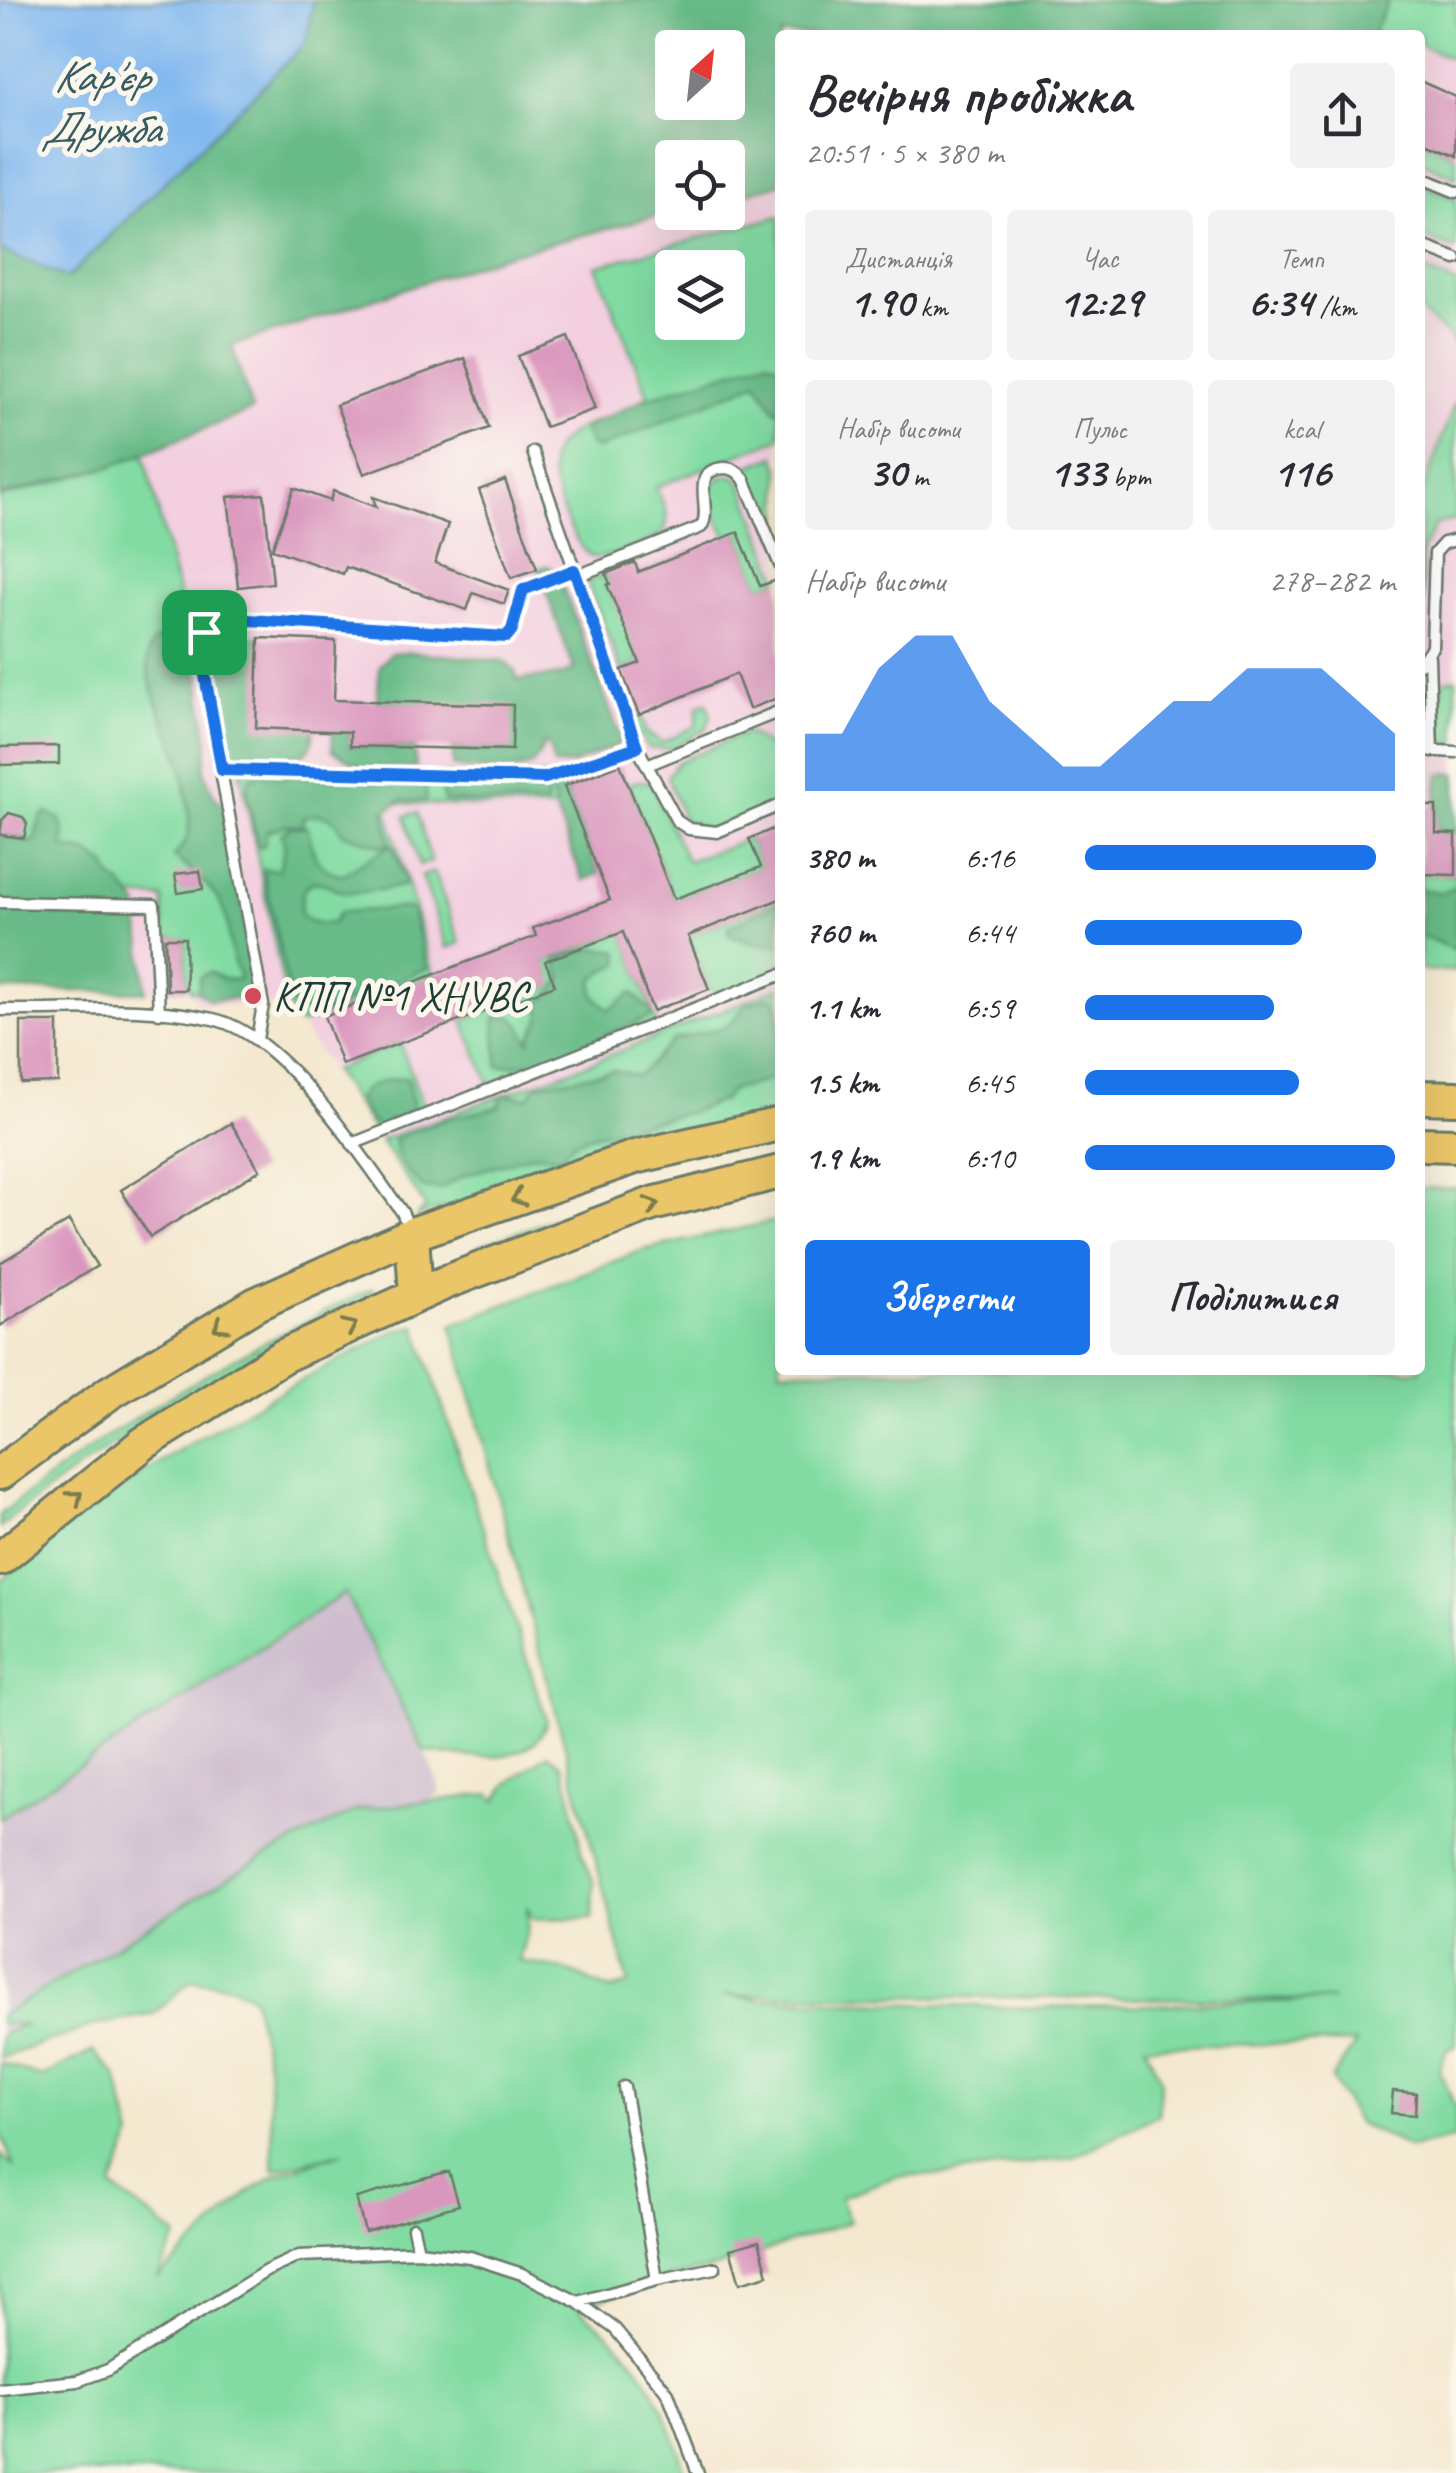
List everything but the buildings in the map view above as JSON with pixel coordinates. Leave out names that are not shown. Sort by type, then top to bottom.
[{"type":"main road","points":[[1425,1098],[1456,1098]]},
{"type":"main road","points":[[0,1473],[108,1394],[256,1304],[412,1234],[635,1157],[775,1125]]},
{"type":"main road","points":[[1425,1144],[1456,1144]]},
{"type":"main road","points":[[0,1558],[144,1442],[283,1356],[416,1295],[652,1204],[775,1173]]},
{"type":"main road","points":[[412,1234],[416,1295]]},
{"type":"lane","points":[[1425,179],[1456,192]]},
{"type":"lane","points":[[1425,246],[1456,260]]},
{"type":"lane","points":[[533,452],[637,747],[669,809],[689,829],[717,832],[775,807]]},
{"type":"lane","points":[[256,1039],[263,1005],[200,648],[204,632],[217,621],[234,619],[506,637],[512,630],[523,590],[701,527],[707,514],[703,484],[708,475],[721,468],[736,471],[744,479],[775,554]]},
{"type":"lane","points":[[1456,540],[1444,542],[1434,552],[1426,751],[1456,752]]},
{"type":"lane","points":[[1425,660],[1429,656]]},
{"type":"lane","points":[[646,765],[775,713]]},
{"type":"lane","points":[[222,770],[545,778],[637,747]]},
{"type":"lane","points":[[0,902],[154,905],[159,1012]]},
{"type":"lane","points":[[352,1144],[775,977]]},
{"type":"lane","points":[[0,1010],[159,1012],[216,1019],[256,1039],[322,1103],[402,1212],[412,1234]]},
{"type":"lane","points":[[624,2087],[658,2280]]},
{"type":"lane","points":[[413,2228],[418,2250]]},
{"type":"lane","points":[[0,2389],[76,2381],[108,2370],[266,2271],[300,2256],[418,2250],[470,2257],[522,2274],[578,2302],[615,2329],[668,2393],[698,2473]]},
{"type":"lane","points":[[578,2302],[715,2268]]},
{"type":"shaded area","points":[[1389,0],[1456,0],[1456,971],[1425,970],[1425,30],[1374,30]]},
{"type":"shaded area","points":[[775,185],[775,1090],[426,1207],[287,1006],[197,1004],[191,991],[0,990],[0,496],[112,466],[252,409],[231,346],[502,256],[655,216],[655,230],[745,230],[745,193]]},
{"type":"shaded area","points":[[346,1593],[428,1758],[441,1793],[0,2054],[0,1818]]},
{"type":"green space","points":[[313,0],[1389,0],[1374,30],[775,30],[775,185],[745,193],[745,140],[655,140],[655,216],[502,256],[232,346],[252,410],[112,466],[0,496],[0,250],[68,278],[306,43]]},
{"type":"green space","points":[[1389,0],[1456,0],[1456,60],[1425,47],[1425,30],[1374,30]]},
{"type":"green space","points":[[1425,142],[1456,156],[1456,177],[1425,163]]},
{"type":"green space","points":[[1425,186],[1456,199],[1456,250],[1425,238]]},
{"type":"green space","points":[[775,217],[775,440],[656,487],[667,515],[664,532],[629,549],[593,557],[577,541],[556,493],[552,455],[571,434],[648,395],[596,266],[728,230],[745,230],[745,226]]},
{"type":"green space","points":[[1425,271],[1456,283],[1456,350],[1449,336],[1425,316]]},
{"type":"green space","points":[[767,360],[775,363],[775,409],[757,382],[598,449],[590,445],[583,429],[644,399]]},
{"type":"green space","points":[[1456,399],[1456,520],[1436,524],[1425,545],[1425,484]]},
{"type":"green space","points":[[144,453],[190,641],[204,767],[245,976],[234,987],[191,991],[186,980],[185,939],[165,938],[163,898],[0,894],[0,498]]},
{"type":"green space","points":[[775,456],[775,532],[748,467]]},
{"type":"green space","points":[[731,475],[739,479],[775,569],[775,580],[760,586],[739,533],[727,537],[711,500],[713,484]]},
{"type":"green space","points":[[547,566],[557,572],[621,738],[620,744],[572,765],[554,765],[549,746],[544,743],[536,761],[524,768],[453,766],[453,749],[511,750],[377,701],[380,666],[391,653],[410,652],[503,661],[514,670],[518,680],[562,675],[574,669],[539,572]]},
{"type":"green space","points":[[607,575],[640,663],[621,670],[587,581]]},
{"type":"green space","points":[[230,634],[259,638],[313,730],[311,746],[305,753],[268,757],[230,750],[210,660],[216,642]]},
{"type":"green space","points":[[161,638],[190,641],[208,744],[204,770],[213,794],[224,808],[255,978],[249,998],[210,1000],[198,992],[200,977],[209,972],[223,979],[238,980],[240,976],[220,902],[199,877],[174,857],[186,840],[189,819],[177,751],[149,673],[151,645]]},
{"type":"green space","points":[[1456,679],[1456,746],[1448,745],[1441,736],[1442,683]]},
{"type":"green space","points":[[707,702],[711,716],[706,729],[669,749],[649,748],[633,726],[636,717],[642,718],[647,733],[662,743],[696,726],[698,706]]},
{"type":"green space","points":[[350,710],[350,746],[414,748],[416,768],[361,767],[332,750],[333,731]]},
{"type":"green space","points":[[747,732],[775,751],[775,805],[718,830],[684,820],[667,777],[678,762]]},
{"type":"green space","points":[[240,770],[550,777],[555,809],[385,803],[434,977],[300,1024],[287,1005]]},
{"type":"green space","points":[[1456,774],[1456,834],[1436,833],[1437,784],[1440,775]]},
{"type":"green space","points":[[259,775],[426,784],[426,801],[401,800],[384,812],[390,843],[381,846],[342,833],[331,818],[315,815],[303,817],[303,826],[287,825],[267,831],[264,846],[258,847],[247,793],[249,778]]},
{"type":"green space","points":[[447,780],[544,783],[548,792],[546,805],[444,801],[441,787]]},
{"type":"green space","points":[[650,782],[687,861],[749,839],[761,867],[674,899],[628,784]]},
{"type":"green space","points":[[564,786],[599,874],[583,880],[555,809],[552,787]]},
{"type":"green space","points":[[417,812],[431,862],[419,865],[405,816]]},
{"type":"green space","points":[[45,813],[60,821],[64,848],[87,852],[106,865],[113,879],[138,905],[146,992],[0,990],[0,835],[34,842]]},
{"type":"green space","points":[[292,826],[308,828],[319,864],[342,875],[392,844],[407,884],[353,893],[310,883],[303,891],[300,913],[323,924],[333,923],[340,912],[412,910],[427,968],[312,1017],[291,1003],[263,869],[279,870],[285,846],[281,834]]},
{"type":"green space","points":[[434,872],[460,943],[447,948],[422,876]]},
{"type":"green space","points":[[1425,874],[1456,875],[1456,971],[1425,970]]},
{"type":"green space","points":[[1456,886],[1456,950],[1425,937],[1425,890],[1442,893]]},
{"type":"green space","points":[[775,901],[775,978],[719,995],[709,989],[688,936]]},
{"type":"green space","points":[[775,904],[775,945],[730,935],[729,927]]},
{"type":"green space","points":[[623,932],[657,1023],[491,1087],[463,1020],[554,985],[545,961]]},
{"type":"green space","points":[[593,948],[619,951],[620,964],[603,971],[593,981],[594,995],[609,1010],[632,993],[652,1017],[557,1055],[498,1066],[495,1018],[513,1018],[529,1041],[541,1017],[540,1003],[562,978],[555,959]]},
{"type":"green space","points":[[775,989],[775,1119],[417,1216],[426,1207],[380,1140],[588,1064]]},
{"type":"green space","points":[[775,999],[775,1079],[730,1091],[723,1100],[691,1112],[588,1136],[573,1143],[559,1158],[535,1154],[465,1175],[440,1189],[423,1188],[397,1153],[394,1139],[446,1119],[498,1107],[504,1094],[528,1098],[537,1085],[615,1070],[638,1076],[673,1040],[728,1026],[746,1004]]},
{"type":"green space","points":[[400,1043],[426,1112],[375,1133],[333,1071]]},
{"type":"green space","points":[[407,1078],[414,1108],[381,1129],[368,1119],[357,1098],[379,1082]]},
{"type":"green space","points":[[688,1181],[476,1256],[472,1253],[477,1246],[565,1215]]},
{"type":"green space","points":[[1425,1188],[1456,1188],[1456,2046],[1447,2049],[1439,2070],[1456,2109],[1456,2138],[1410,2148],[1357,2123],[1332,2078],[1356,2043],[1145,2046],[1161,2079],[1158,2115],[1073,2157],[953,2174],[895,2177],[840,2197],[850,2222],[715,2268],[657,2280],[579,2308],[623,2348],[647,2380],[666,2416],[685,2473],[0,2473],[0,2154],[14,2167],[0,2131],[0,2063],[42,2077],[93,2051],[117,2076],[132,2137],[112,2187],[177,2236],[157,2279],[249,2192],[276,2175],[344,2152],[274,2170],[268,2068],[253,1998],[231,1985],[191,1980],[154,2014],[96,2025],[0,2058],[0,2036],[25,2024],[0,2023],[0,2016],[263,1857],[358,1810],[490,1794],[496,1801],[507,1784],[548,1754],[562,1765],[571,1795],[581,1851],[594,1883],[593,1918],[532,1919],[527,1906],[528,1926],[519,1961],[566,1970],[610,1990],[629,1984],[452,1325],[643,1250],[775,1221],[775,1375],[1425,1375]],"holes":[[[723,1995],[1333,2000],[1037,2008]]]},
{"type":"green space","points":[[372,1289],[375,1298],[181,1402],[89,1461],[0,1527],[0,1515],[133,1420],[226,1364]]},
{"type":"green space","points":[[416,1326],[547,1721],[537,1740],[524,1749],[496,1756],[466,1757],[424,1751],[345,1593],[0,1818],[0,1582],[91,1508],[189,1444],[394,1331]]},
{"type":"water","name":"Кар'єр Дружба","points":[[0,0],[313,0],[306,43],[67,278],[0,250]]},
{"type":"place","name":"КПП №1 ХНУВС","points":[[253,996]]},
{"type":"route","points":[[574,570],[637,747],[545,778],[222,770],[200,648],[204,632],[217,621],[234,619],[506,637],[512,630],[523,590],[574,570]]}]
